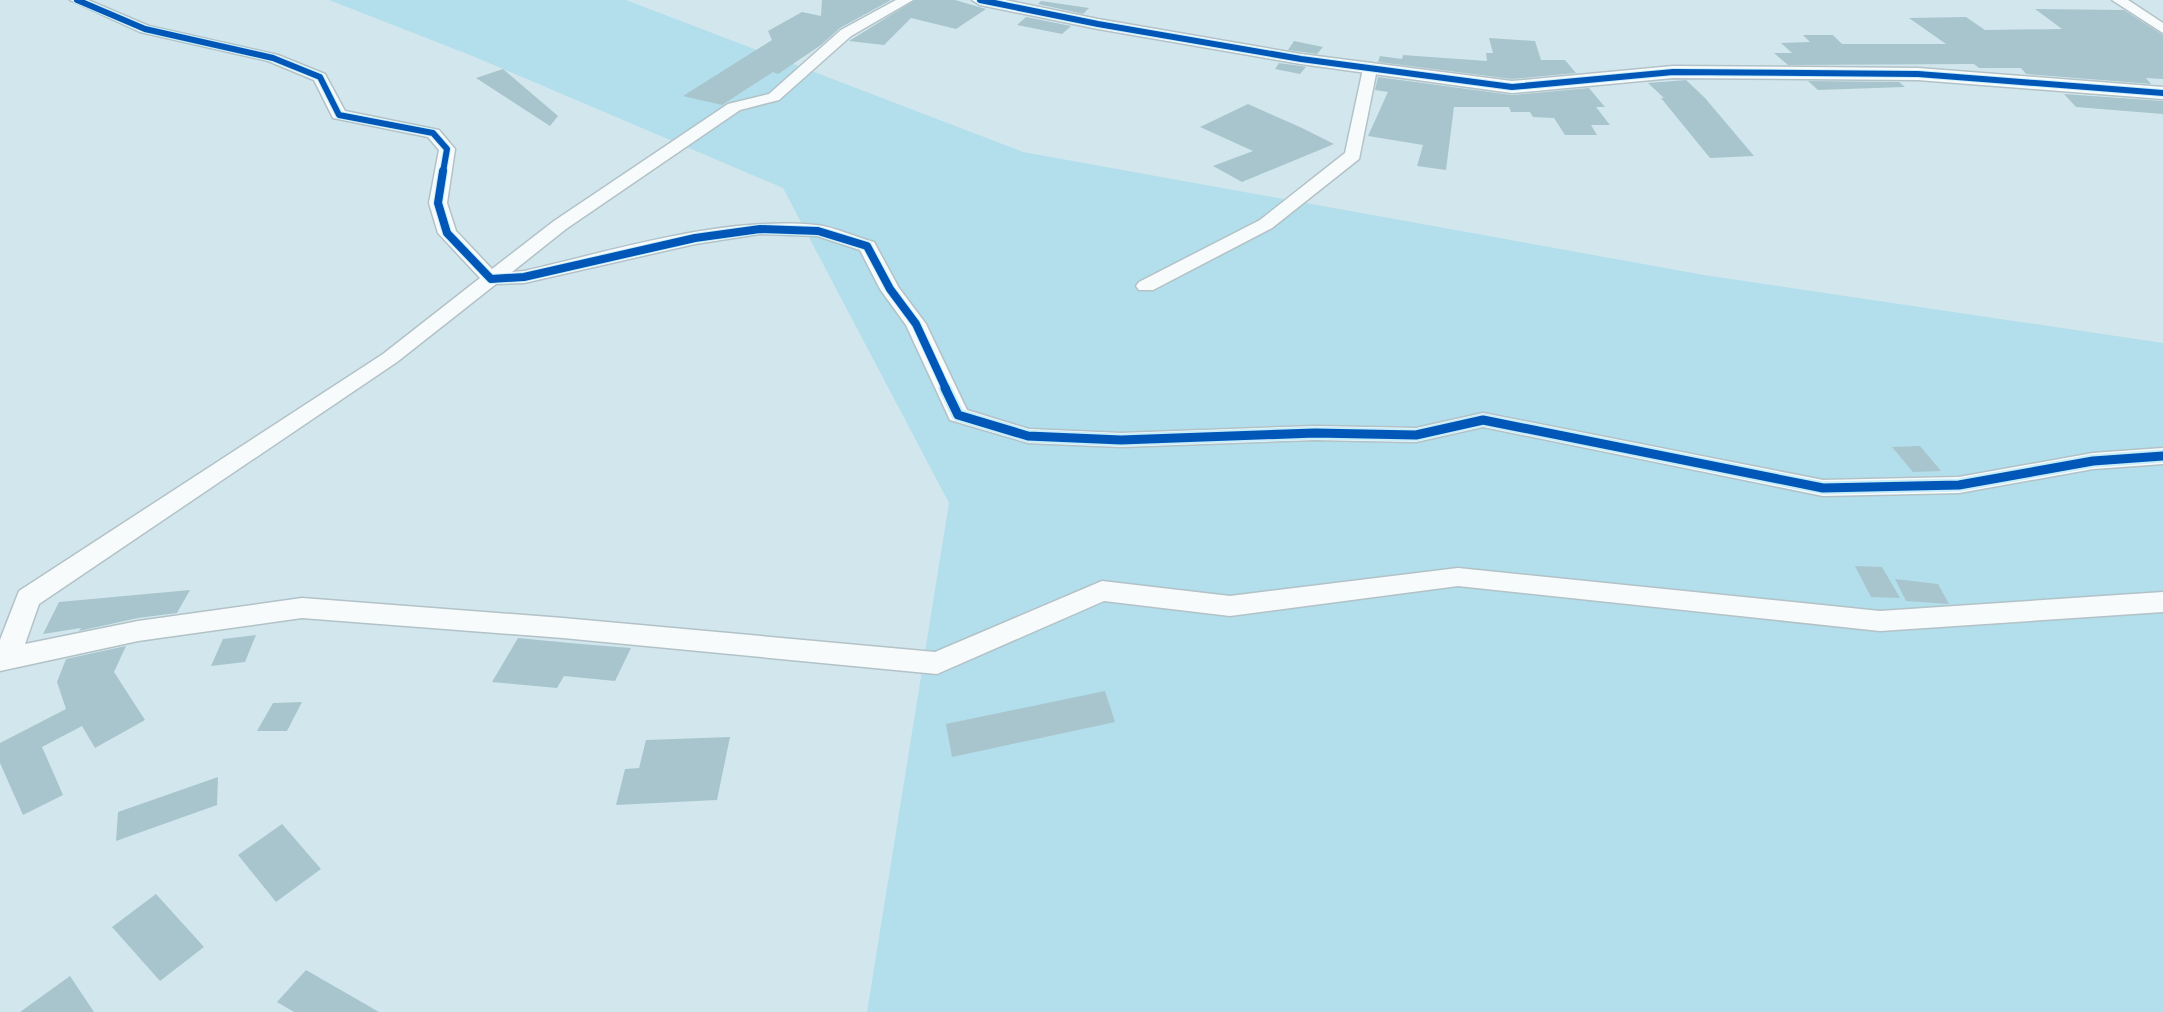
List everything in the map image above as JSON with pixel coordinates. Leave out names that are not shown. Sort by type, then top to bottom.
[{"type":"street","points":[[77,0],[145,29],[273,58],[321,77],[339,115],[433,133],[447,149],[438,203],[447,233],[491,279],[524,277],[695,238],[760,229],[818,231],[867,246],[890,289],[916,324],[958,415],[1028,436],[1121,440],[1315,433],[1416,435],[1483,420],[1823,488],[1959,485],[2093,461],[2163,456]]},
{"type":"street","points":[[3,659],[28,598],[390,358],[560,225],[734,107],[774,97],[846,33],[906,0]]},
{"type":"street","points":[[981,0],[1098,24],[1370,69],[1512,87],[1672,72],[1918,74],[2163,93]]},
{"type":"street","points":[[2119,0],[2163,29]]},
{"type":"street","points":[[1146,286],[1266,224],[1353,155],[1370,69]]},
{"type":"street","points":[[3,659],[138,631],[302,608],[563,628],[937,663],[1102,591],[1230,606],[1458,578],[1880,621],[2163,602]]},
{"type":"shaded area","points":[[329,0],[626,0],[1023,152],[1704,275],[2163,343],[2163,1012],[867,1012],[949,503],[783,188],[475,57]]},
{"type":"building","points":[[822,0],[891,0],[840,28],[821,45],[778,74],[773,72],[722,105],[683,96],[772,40],[768,31],[802,12],[821,16]]},
{"type":"building","points":[[915,0],[955,0],[986,9],[956,29],[911,18],[884,45],[849,41]]},
{"type":"building","points":[[1041,1],[1089,8],[1083,14],[1038,4]]},
{"type":"building","points":[[2035,9],[2124,10],[2163,35],[2163,79],[2146,78],[2151,84],[2026,74],[2021,68],[1979,68],[1974,64],[1788,65],[1774,53],[1792,53],[1781,43],[1810,42],[1803,35],[1833,35],[1842,44],[1946,44],[1909,18],[1966,17],[1985,30],[2062,29]]},
{"type":"building","points":[[1026,17],[1071,26],[1062,34],[1017,25]]},
{"type":"building","points":[[1489,38],[1535,41],[1541,60],[1565,60],[1576,73],[1512,79],[1378,62],[1380,56],[1402,59],[1403,55],[1487,61],[1486,53],[1493,53]]},
{"type":"building","points":[[1294,41],[1323,47],[1317,54],[1288,50]]},
{"type":"building","points":[[1279,63],[1306,67],[1300,74],[1275,69]]},
{"type":"building","points":[[503,69],[558,116],[550,126],[476,78]]},
{"type":"building","points":[[1378,77],[1512,95],[1589,88],[1605,107],[1596,107],[1610,125],[1591,125],[1597,135],[1565,135],[1554,118],[1533,117],[1530,112],[1511,112],[1509,107],[1454,107],[1446,170],[1417,166],[1423,145],[1368,136],[1388,92],[1375,90]]},
{"type":"building","points":[[1686,80],[1705,98],[1754,156],[1710,158],[1661,98],[1664,98],[1648,83]]},
{"type":"building","points":[[1808,81],[1899,82],[1905,87],[1818,90]]},
{"type":"building","points":[[2064,94],[2163,101],[2163,114],[2076,107]]},
{"type":"building","points":[[1248,104],[1334,144],[1242,182],[1213,166],[1253,151],[1200,127]]},
{"type":"building","points":[[1920,446],[1941,471],[1913,472],[1892,447]]},
{"type":"building","points":[[1855,566],[1882,567],[1900,598],[1871,597]]},
{"type":"building","points":[[1895,579],[1938,584],[1949,604],[1906,601]]},
{"type":"building","points":[[190,590],[177,613],[138,618],[79,631],[81,628],[43,634],[59,602]]},
{"type":"building","points":[[256,635],[245,662],[211,666],[223,639]]},
{"type":"building","points":[[518,638],[631,648],[615,681],[564,676],[557,688],[492,682]]},
{"type":"building","points":[[126,646],[114,672],[145,720],[95,748],[82,726],[42,747],[63,795],[23,815],[0,763],[0,743],[66,709],[57,682],[66,659]]},
{"type":"building","points":[[1105,691],[1115,722],[952,757],[946,724]]},
{"type":"building","points":[[302,702],[287,731],[257,731],[273,703]]},
{"type":"building","points":[[730,737],[717,800],[616,805],[625,769],[639,768],[646,740]]},
{"type":"building","points":[[218,777],[217,805],[116,841],[118,812]]},
{"type":"building","points":[[282,824],[321,869],[276,902],[238,855]]},
{"type":"building","points":[[156,894],[204,947],[160,981],[112,927]]},
{"type":"building","points":[[306,970],[379,1012],[294,1012],[277,1002]]},
{"type":"building","points":[[70,976],[94,1012],[20,1012]]},
{"type":"cycle path","points":[[77,0],[145,29],[273,58],[320,77],[339,115],[433,133],[447,149],[438,203],[447,233],[491,279],[524,277],[695,238],[760,229],[818,231],[867,246],[890,289],[916,324],[958,415],[1028,436],[1121,440],[1315,433],[1416,435],[1483,420],[1823,488],[1959,485],[2093,461],[2163,456]]},
{"type":"cycle path","points":[[980,0],[1098,24],[1301,59],[1512,87],[1673,72],[1918,74],[2163,93]]}]
